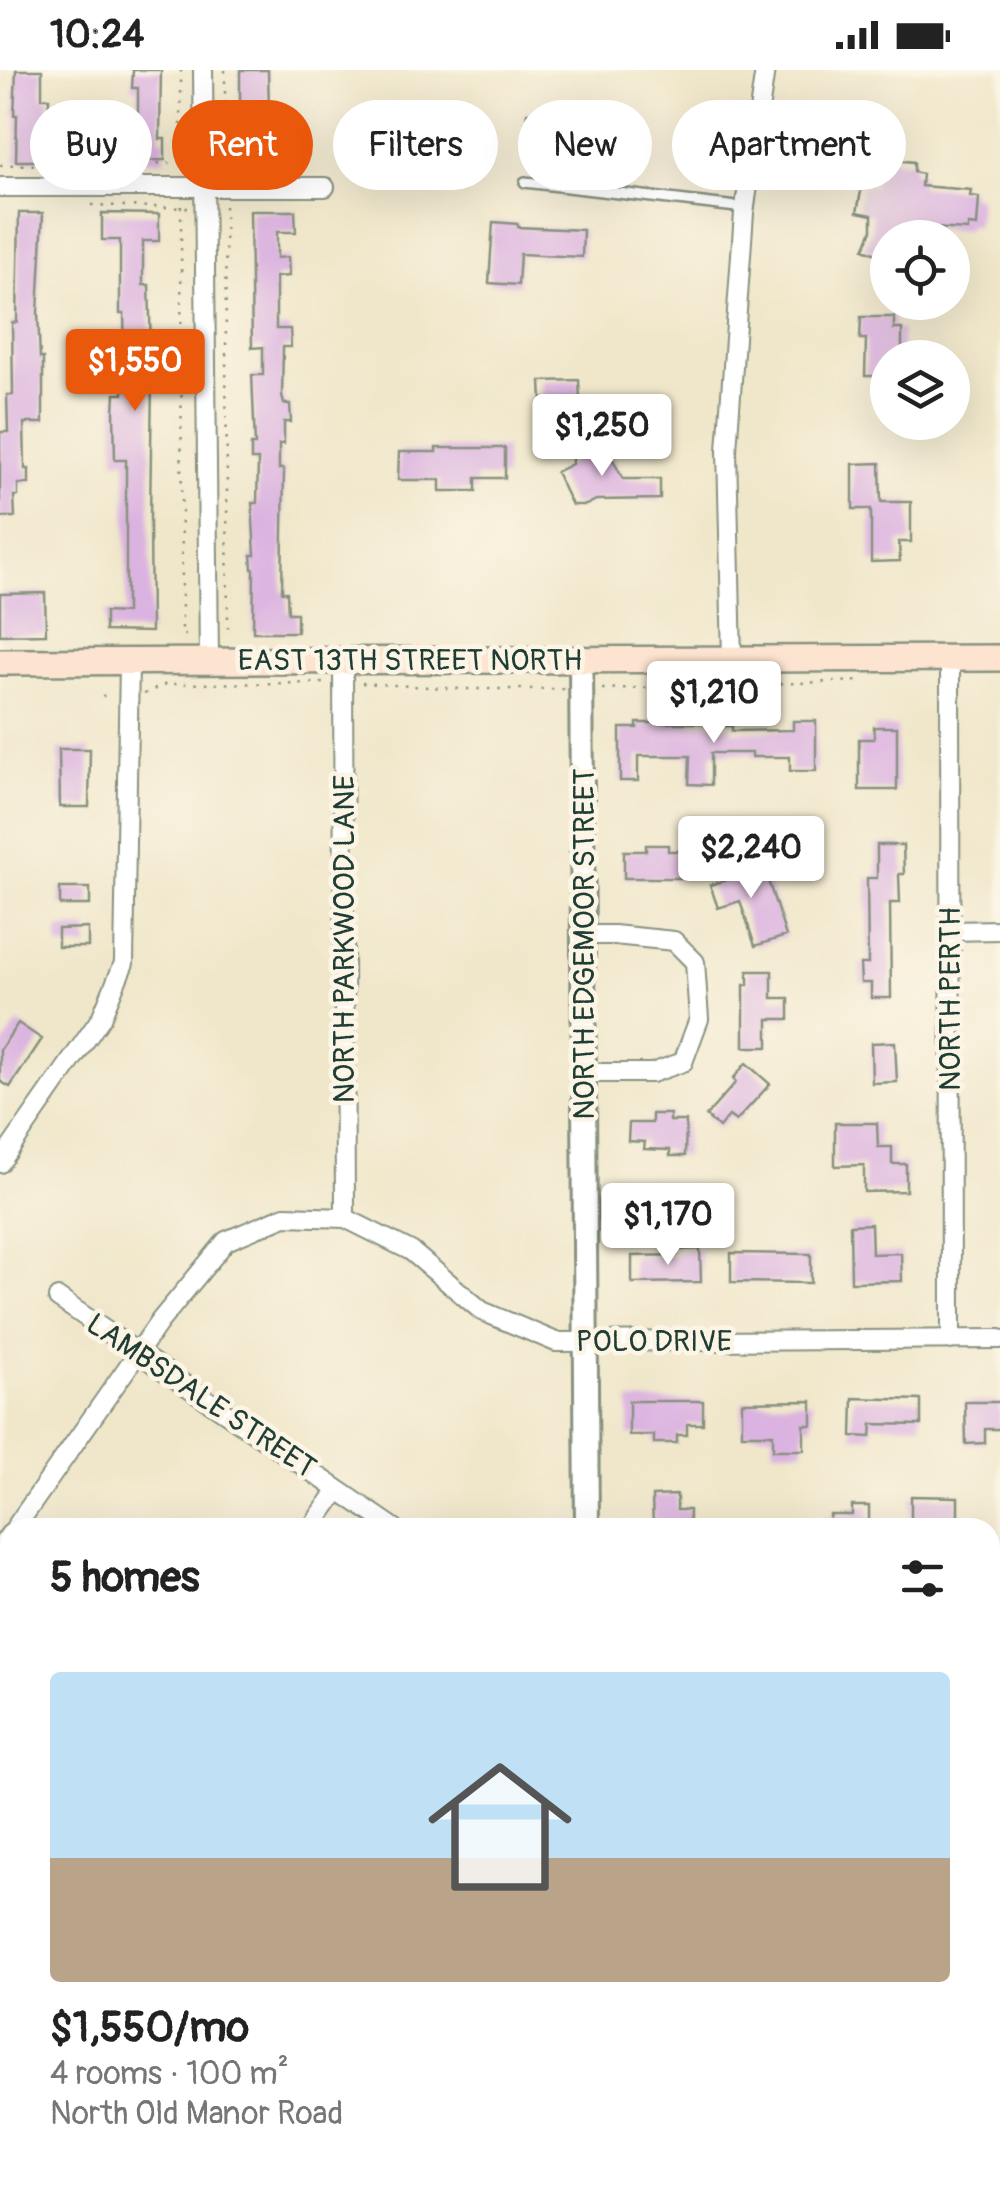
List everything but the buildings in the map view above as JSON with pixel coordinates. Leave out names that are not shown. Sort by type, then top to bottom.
[{"type":"main road","name":"EAST 13TH STREET NORTH","points":[[0,662],[209,661],[343,672],[581,660],[1000,658]]},
{"type":"street","points":[[203,70],[203,100]]},
{"type":"street","points":[[732,659],[727,450],[745,208],[765,70]]},
{"type":"street","points":[[0,187],[172,188]]},
{"type":"street","points":[[313,187],[324,187]]},
{"type":"street","points":[[204,190],[209,661]]},
{"type":"street","name":"NORTH PERTH","points":[[950,658],[951,1340]]},
{"type":"street","name":"NORTH EDGEMOOR STREET","points":[[581,660],[587,1518]]},
{"type":"street","points":[[0,1163],[101,1018],[124,963],[130,662]]},
{"type":"street","name":"NORTH PARKWOOD LANE","points":[[343,672],[344,1218]]},
{"type":"street","points":[[950,930],[1000,930]]},
{"type":"street","points":[[584,936],[674,941],[695,962],[700,1019],[683,1062],[652,1072],[584,1073]]},
{"type":"street","points":[[22,1518],[160,1321],[226,1241],[285,1216],[344,1218]]},
{"type":"street","name":"POLO DRIVE","points":[[344,1218],[411,1252],[482,1312],[556,1342],[1000,1340]]},
{"type":"street","name":"LAMBSDALE STREET","points":[[58,1298],[379,1518]]},
{"type":"street","points":[[317,1518],[338,1490]]},
{"type":"lane","points":[[593,190],[745,208]]},
{"type":"path","points":[[181,70],[181,100]]},
{"type":"path","points":[[225,70],[225,100]]},
{"type":"path","points":[[0,165],[172,163]]},
{"type":"path","points":[[76,205],[181,208],[181,190]]},
{"type":"path","points":[[226,190],[226,209]]},
{"type":"path","points":[[102,696],[143,694],[166,684],[343,672],[382,683],[461,689],[582,690],[870,680]]}]
